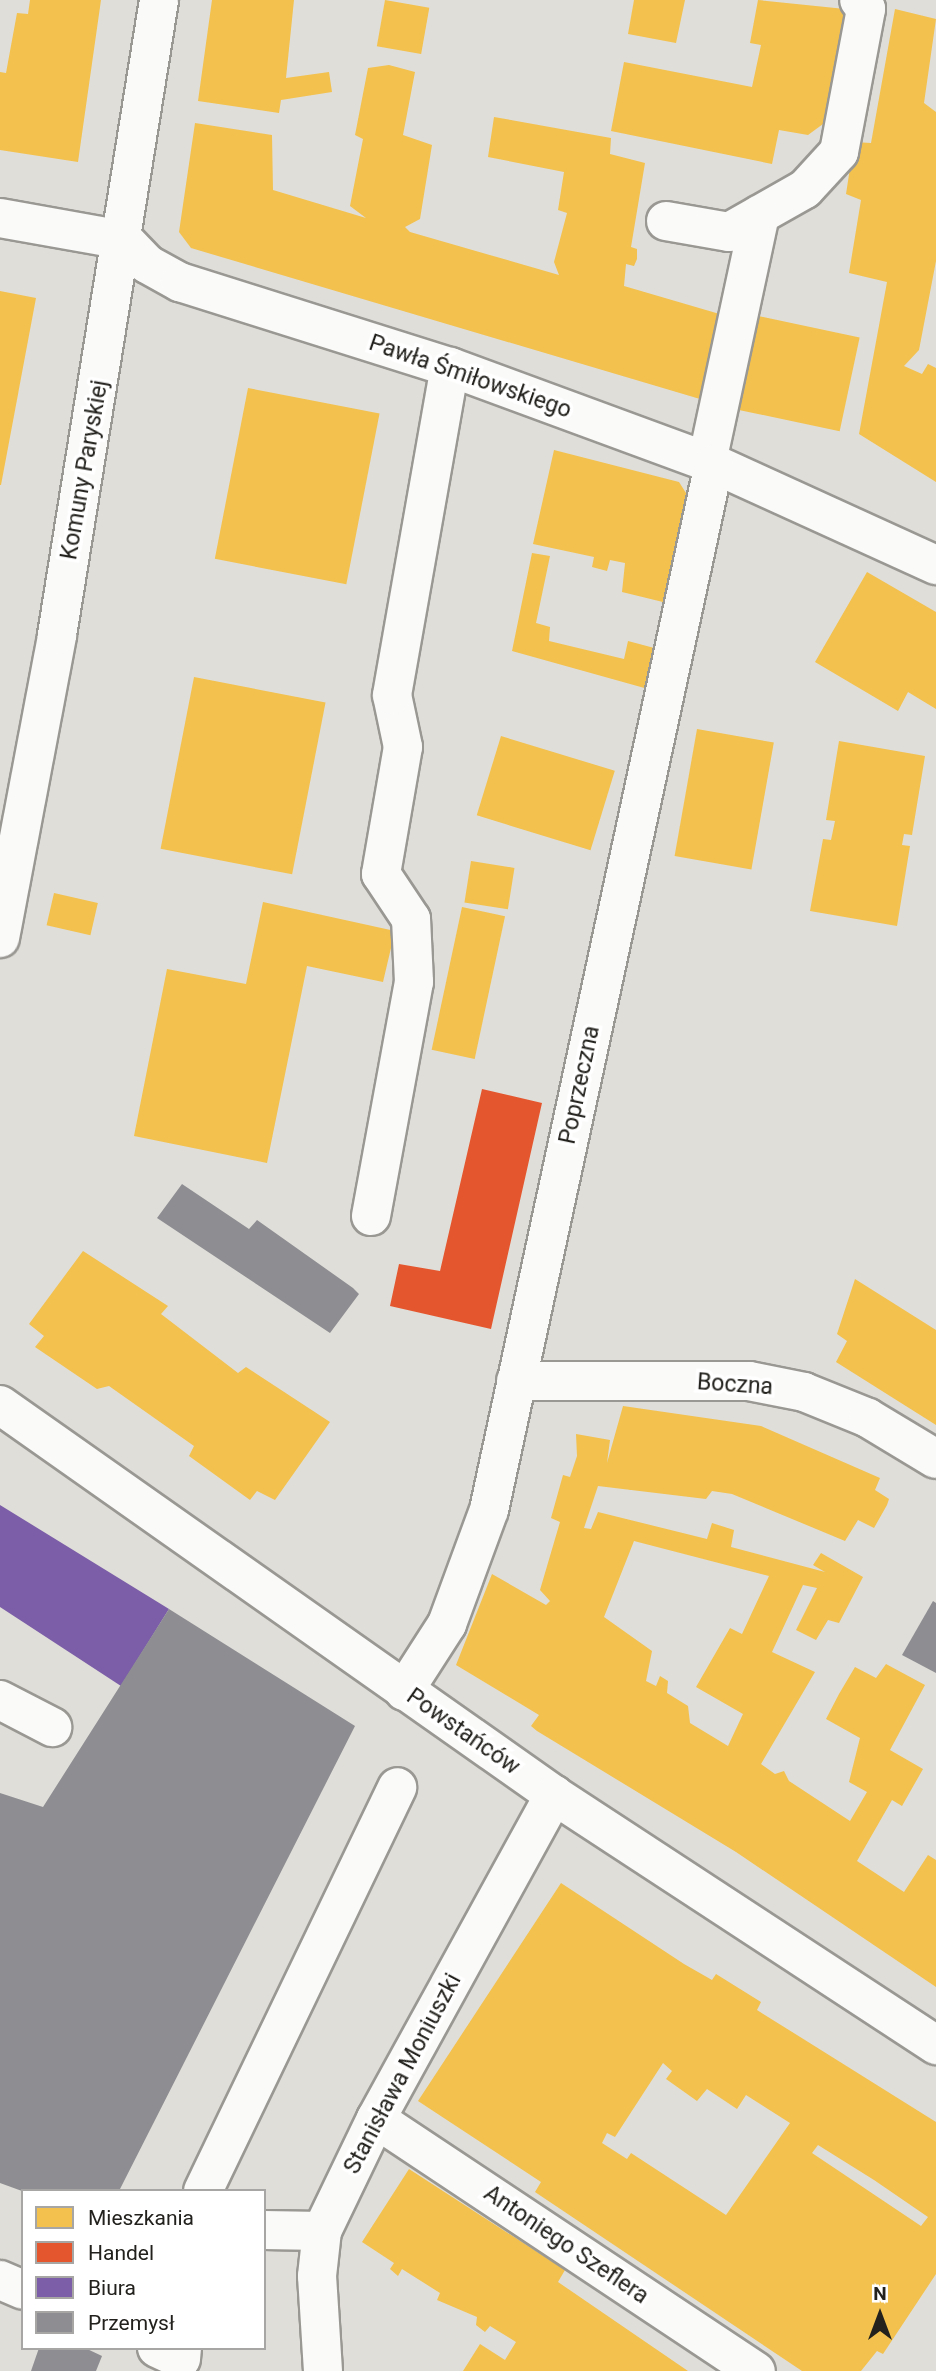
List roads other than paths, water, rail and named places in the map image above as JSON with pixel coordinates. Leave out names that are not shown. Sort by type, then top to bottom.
[{"type":"street","name":"Komuny Paryskiej","points":[[0,938],[124,240],[159,0]]},
{"type":"street","points":[[666,221],[729,232],[805,189],[839,152],[866,9],[859,0]]},
{"type":"street","name":"Poprzeczna","points":[[404,1691],[447,1624],[472,1566],[516,1381],[711,463],[760,215]]},
{"type":"street","points":[[0,218],[124,240]]},
{"type":"street","name":"Pawła Śmiłowskiego","points":[[124,240],[148,264],[180,282],[450,367],[711,463],[936,565]]},
{"type":"street","points":[[371,1216],[414,982],[411,919],[381,874],[403,747],[392,695],[450,367]]},
{"type":"street","name":"Boczna","points":[[516,1381],[749,1381],[804,1392],[868,1418],[936,1459]]},
{"type":"street","name":"Powstańców","points":[[0,1405],[554,1795],[936,2045]]},
{"type":"street","points":[[0,1700],[52,1727]]},
{"type":"street","points":[[204,2189],[397,1787]]},
{"type":"street","name":"Stanisława Moniuszki","points":[[323,2371],[317,2276],[322,2231],[376,2119],[554,1795]]},
{"type":"street","name":"Antoniego Szeflera","points":[[376,2119],[756,2371]]},
{"type":"street","points":[[266,2230],[322,2231]]},
{"type":"street","points":[[0,2280],[21,2289]]},
{"type":"street","points":[[161,2350],[181,2359],[182,2350]]}]
